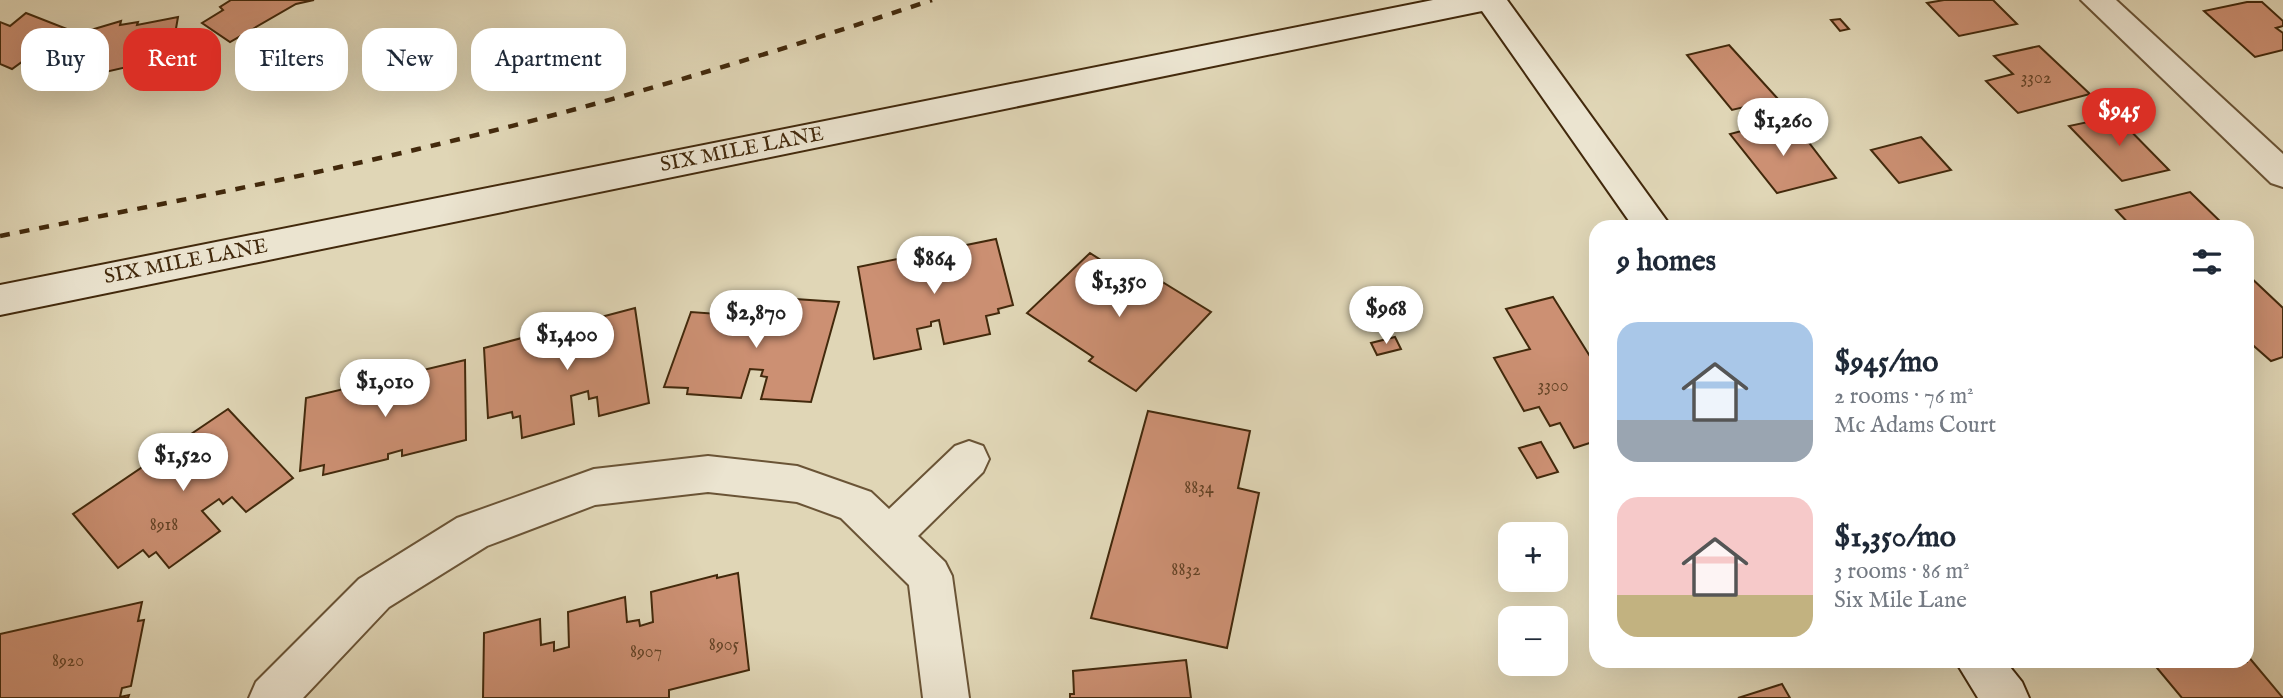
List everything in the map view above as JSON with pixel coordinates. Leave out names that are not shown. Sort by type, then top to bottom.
[{"type":"street","name":"SIX MILE LANE","points":[[0,300],[1484,0]]},
{"type":"street","points":[[1491,0],[1648,220]]},
{"type":"street","points":[[2097,0],[2283,174]]},
{"type":"street","points":[[888,537],[969,459]]},
{"type":"street","points":[[272,698],[374,593],[472,532],[594,487],[708,474],[797,484],[856,505],[930,576],[947,698]]},
{"type":"street","points":[[1984,668],[2006,698]]},
{"type":"building","points":[[231,0],[314,0],[296,4],[254,28],[235,28],[235,39],[230,42],[221,36],[221,28],[209,28],[202,23],[223,10],[220,7]]},
{"type":"building","points":[[1944,0],[1993,0],[2017,24],[1959,36],[1927,3]]},
{"type":"building","points":[[2247,2],[2262,2],[2283,21],[2283,26],[2276,28],[2283,33],[2283,50],[2255,57],[2204,11]]},
{"type":"building","points":[[26,13],[64,28],[21,28],[21,62],[12,69],[0,64],[0,22],[10,26]]},
{"type":"building","points":[[178,17],[176,28],[123,28],[123,68],[109,71],[109,28],[97,28],[121,21],[120,25],[138,22],[137,25]]},
{"type":"building","points":[[1840,19],[1849,29],[1840,31],[1831,20]]},
{"type":"building","points":[[1729,45],[1778,99],[1732,110],[1687,55]]},
{"type":"building","points":[[2039,46],[2090,94],[2018,113],[1986,81],[2013,74],[1994,56]]},
{"type":"building","points":[[2116,116],[2169,170],[2122,181],[2069,126]]},
{"type":"building","points":[[1772,123],[1785,140],[1803,135],[1836,178],[1777,193],[1730,134]]},
{"type":"building","points":[[1921,137],[1951,170],[1899,183],[1871,150]]},
{"type":"building","points":[[2190,192],[2219,220],[2125,220],[2116,210]]},
{"type":"building","points":[[996,239],[1013,305],[998,309],[999,313],[986,316],[990,334],[944,344],[939,320],[931,322],[931,326],[917,329],[921,349],[874,359],[858,267]]},
{"type":"building","points":[[1090,253],[1141,286],[1151,275],[1211,312],[1136,391],[1089,361],[1093,357],[1027,313]]},
{"type":"building","points":[[2254,281],[2283,308],[2283,357],[2271,361],[2254,346]]},
{"type":"building","points":[[765,297],[839,302],[811,402],[761,399],[767,377],[761,376],[763,370],[750,369],[741,398],[687,394],[688,388],[664,387],[691,312],[759,317]]},
{"type":"building","points":[[1553,297],[1589,355],[1589,443],[1574,448],[1560,423],[1550,426],[1539,407],[1524,411],[1494,358],[1530,349],[1506,309]]},
{"type":"building","points":[[635,308],[649,403],[599,416],[597,397],[589,399],[588,391],[571,396],[574,424],[522,438],[520,416],[513,418],[512,412],[488,418],[484,348]]},
{"type":"building","points":[[1395,337],[1401,349],[1377,355],[1371,343]]},
{"type":"building","points":[[465,360],[466,440],[402,456],[402,450],[388,454],[388,459],[323,475],[324,465],[300,471],[306,398]]},
{"type":"building","points":[[228,409],[293,478],[246,512],[232,497],[223,504],[219,499],[202,511],[220,531],[169,568],[156,552],[149,557],[143,550],[118,568],[73,514]]},
{"type":"building","points":[[1148,411],[1250,431],[1238,488],[1259,493],[1227,648],[1091,618]]},
{"type":"building","points":[[1541,442],[1558,472],[1537,478],[1519,448]]},
{"type":"building","points":[[738,573],[749,670],[669,690],[669,698],[483,698],[484,633],[540,619],[541,645],[554,642],[554,651],[569,647],[568,612],[625,597],[627,622],[639,620],[640,626],[653,622],[651,592],[717,575],[717,578]]},
{"type":"building","points":[[142,602],[138,621],[144,620],[131,686],[122,688],[120,697],[129,695],[128,698],[0,698],[0,634]]},
{"type":"building","points":[[1186,660],[1191,698],[1070,698],[1070,694],[1074,694],[1073,671]]},
{"type":"building","points":[[2254,663],[2283,698],[2182,698],[2157,668],[2254,668]]},
{"type":"building","points":[[1782,684],[1790,698],[1738,698]]},
{"type":"railway","points":[[0,236],[327,170],[498,130],[685,78],[932,0]]}]
